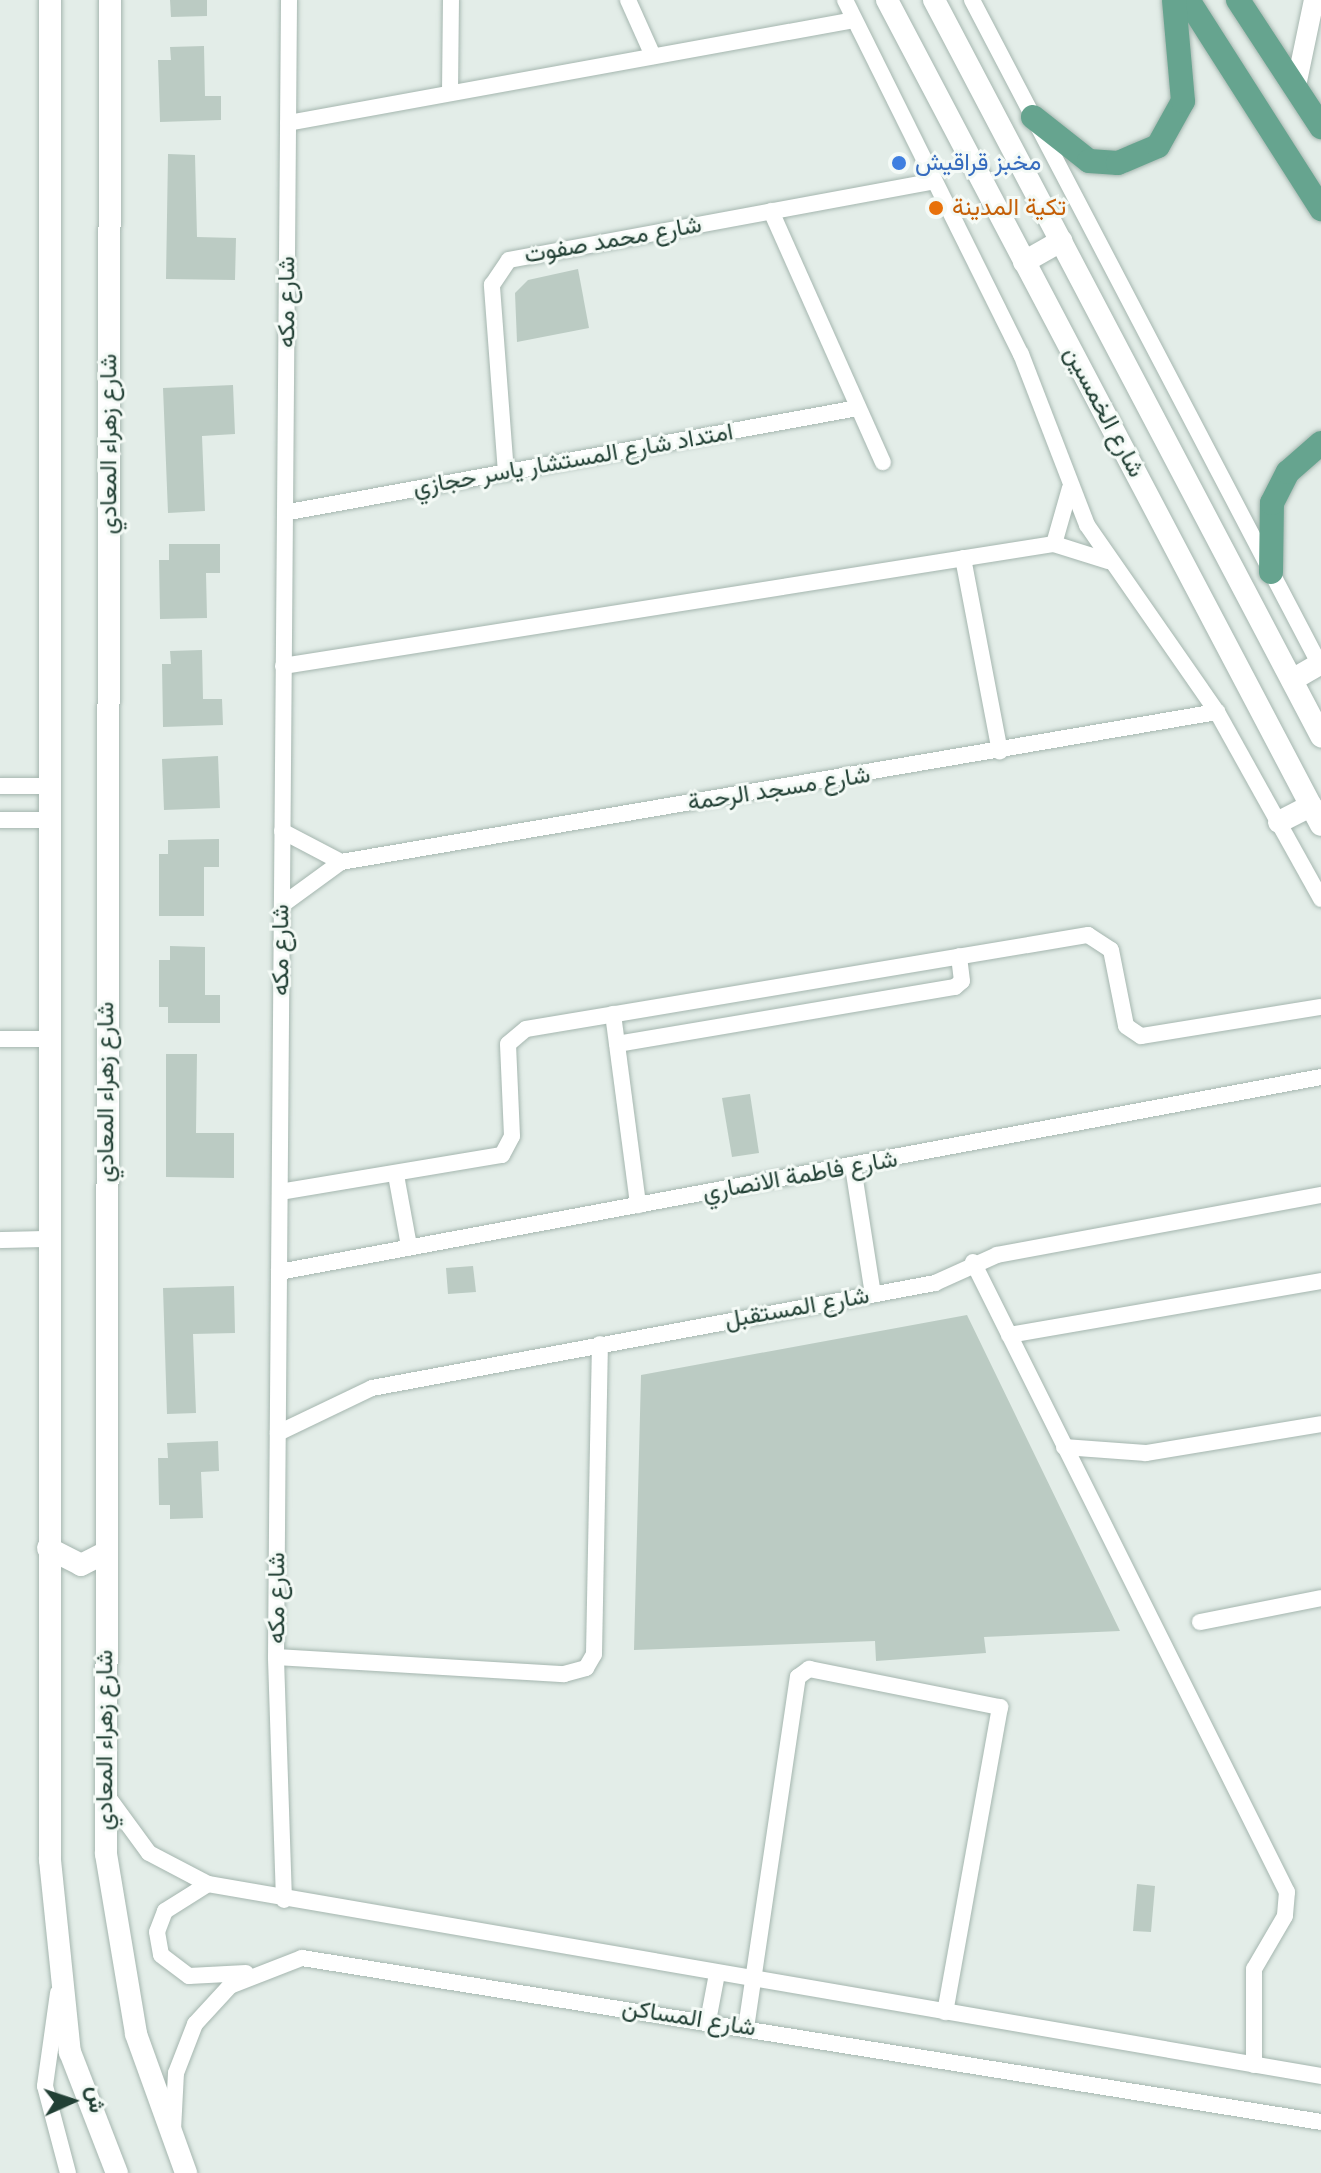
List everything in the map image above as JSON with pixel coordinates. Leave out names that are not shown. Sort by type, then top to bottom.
[{"type":"main road","points":[[50,0],[45,1039],[48,1548],[58,1993],[87,2107],[117,2173]]},
{"type":"main road","name":"شارع زهراء المعادي","points":[[110,0],[104,1788],[124,1986],[172,2139],[186,2173]]},
{"type":"main road","name":"شارع الخمسين","points":[[887,0],[1316,815]]},
{"type":"main road","name":"شارع الخمسين","points":[[934,0],[1321,736]]},
{"type":"main road","points":[[1033,117],[1089,161],[1118,163],[1158,146],[1183,101],[1174,0]]},
{"type":"main road","points":[[1188,0],[1321,209]]},
{"type":"main road","points":[[1238,0],[1321,127]]},
{"type":"main road","points":[[1024,262],[1061,241]]},
{"type":"main road","points":[[1271,572],[1272,503],[1288,472],[1321,443]]},
{"type":"main road","points":[[1292,680],[1320,666]]},
{"type":"main road","points":[[1279,822],[1316,815]]},
{"type":"main road","points":[[48,1548],[81,1565],[105,1553]]},
{"type":"street","name":"شارع مكه","points":[[284,1900],[276,1657],[283,666],[289,512],[289,0]]},
{"type":"street","points":[[450,93],[451,0]]},
{"type":"street","points":[[628,0],[653,56]]},
{"type":"street","points":[[845,0],[1021,354],[1070,487],[1108,561],[1217,712],[1321,899]]},
{"type":"street","points":[[972,0],[1320,666]]},
{"type":"street","points":[[1296,86],[1314,0]]},
{"type":"street","points":[[288,123],[854,20]]},
{"type":"street","name":"شارع محمد صفوت","points":[[506,473],[492,285],[498,269],[514,258],[934,181]]},
{"type":"street","points":[[771,211],[883,462]]},
{"type":"street","name":"امتداد شارع المستشار ياسر حجازي","points":[[289,512],[858,408]]},
{"type":"street","points":[[1054,544],[1070,487]]},
{"type":"street","points":[[283,666],[1054,544],[1108,561]]},
{"type":"street","points":[[963,558],[1000,752]]},
{"type":"street","name":"شارع مسجد الرحمة","points":[[282,905],[341,862],[1000,752],[1217,712]]},
{"type":"street","points":[[0,786],[46,786]]},
{"type":"street","points":[[0,820],[46,820]]},
{"type":"street","points":[[282,831],[341,862]]},
{"type":"street","points":[[280,1192],[502,1155],[512,1136],[507,1050],[514,1034],[613,1014],[1094,936],[1111,950],[1126,1026],[1147,1037],[1321,1007]]},
{"type":"street","points":[[617,1044],[955,987],[959,956]]},
{"type":"street","points":[[613,1014],[638,1205]]},
{"type":"street","points":[[0,1039],[45,1039]]},
{"type":"street","name":"شارع فاطمة الانصاري","points":[[279,1272],[1321,1077]]},
{"type":"street","points":[[853,1167],[873,1294]]},
{"type":"street","points":[[396,1175],[409,1246]]},
{"type":"street","name":"شارع المستقبل","points":[[278,1433],[372,1388],[935,1283],[973,1262],[1321,1195]]},
{"type":"street","points":[[0,1240],[47,1239]]},
{"type":"street","points":[[973,1262],[1287,1892],[1285,1916],[1254,1969],[1254,2065]]},
{"type":"street","points":[[1009,1335],[1321,1281]]},
{"type":"street","points":[[276,1657],[564,1674],[586,1668],[594,1654],[600,1344]]},
{"type":"street","points":[[1064,1447],[1146,1453],[1321,1424]]},
{"type":"street","points":[[1200,1622],[1321,1598]]},
{"type":"street","points":[[746,2028],[798,1677],[809,1669],[994,1701],[1003,1717],[945,2012]]},
{"type":"street","name":"شارع المساكن","points":[[104,1788],[149,1853],[208,1884],[284,1900],[1321,2076]]},
{"type":"street","points":[[208,1884],[165,1911],[157,1932],[161,1955],[189,1976],[252,1972]]},
{"type":"street","name":"شارع المساكن","points":[[172,2139],[183,2048],[211,2003],[252,1972],[328,1958],[1321,2122]]},
{"type":"street","points":[[708,2021],[717,1974]]},
{"type":"street","points":[[58,1993],[45,2086],[68,2173]]},
{"type":"building","points":[[170,0],[207,0],[207,16],[171,17]]},
{"type":"building","points":[[204,46],[205,96],[221,96],[221,120],[160,122],[158,60],[171,60],[170,47]]},
{"type":"building","points":[[168,154],[195,155],[197,237],[236,238],[235,280],[166,279]]},
{"type":"building","points":[[578,269],[589,328],[517,342],[515,293],[528,280]]},
{"type":"building","points":[[233,385],[235,434],[202,436],[205,511],[168,513],[163,388]]},
{"type":"building","points":[[169,544],[220,544],[220,573],[206,573],[207,618],[160,619],[159,560],[169,560]]},
{"type":"building","points":[[202,650],[203,699],[222,699],[223,725],[163,727],[162,664],[171,664],[170,651]]},
{"type":"building","points":[[218,756],[220,808],[164,810],[162,759]]},
{"type":"building","points":[[219,839],[219,867],[204,867],[204,916],[159,916],[159,854],[168,854],[168,840]]},
{"type":"building","points":[[170,946],[205,947],[205,995],[220,995],[220,1023],[168,1023],[168,1007],[159,1007],[159,960],[170,960]]},
{"type":"building","points":[[166,1054],[197,1054],[196,1133],[234,1133],[234,1178],[166,1177]]},
{"type":"building","points":[[750,1094],[759,1153],[732,1157],[722,1098]]},
{"type":"building","points":[[473,1266],[476,1292],[448,1294],[446,1268]]},
{"type":"building","points":[[234,1286],[235,1333],[193,1334],[196,1413],[167,1414],[163,1288]]},
{"type":"building","points":[[967,1315],[1120,1631],[984,1637],[986,1653],[876,1661],[875,1641],[634,1650],[641,1375]]},
{"type":"building","points":[[218,1441],[219,1471],[201,1472],[203,1518],[170,1519],[170,1505],[159,1505],[158,1458],[168,1458],[167,1443]]},
{"type":"building","points":[[1137,1884],[1155,1886],[1151,1932],[1133,1931]]},
{"type":"place","name":"مخبز قراقيش","points":[[899,163]]},
{"type":"place","name":"تكية المدينة","points":[[936,208]]}]
